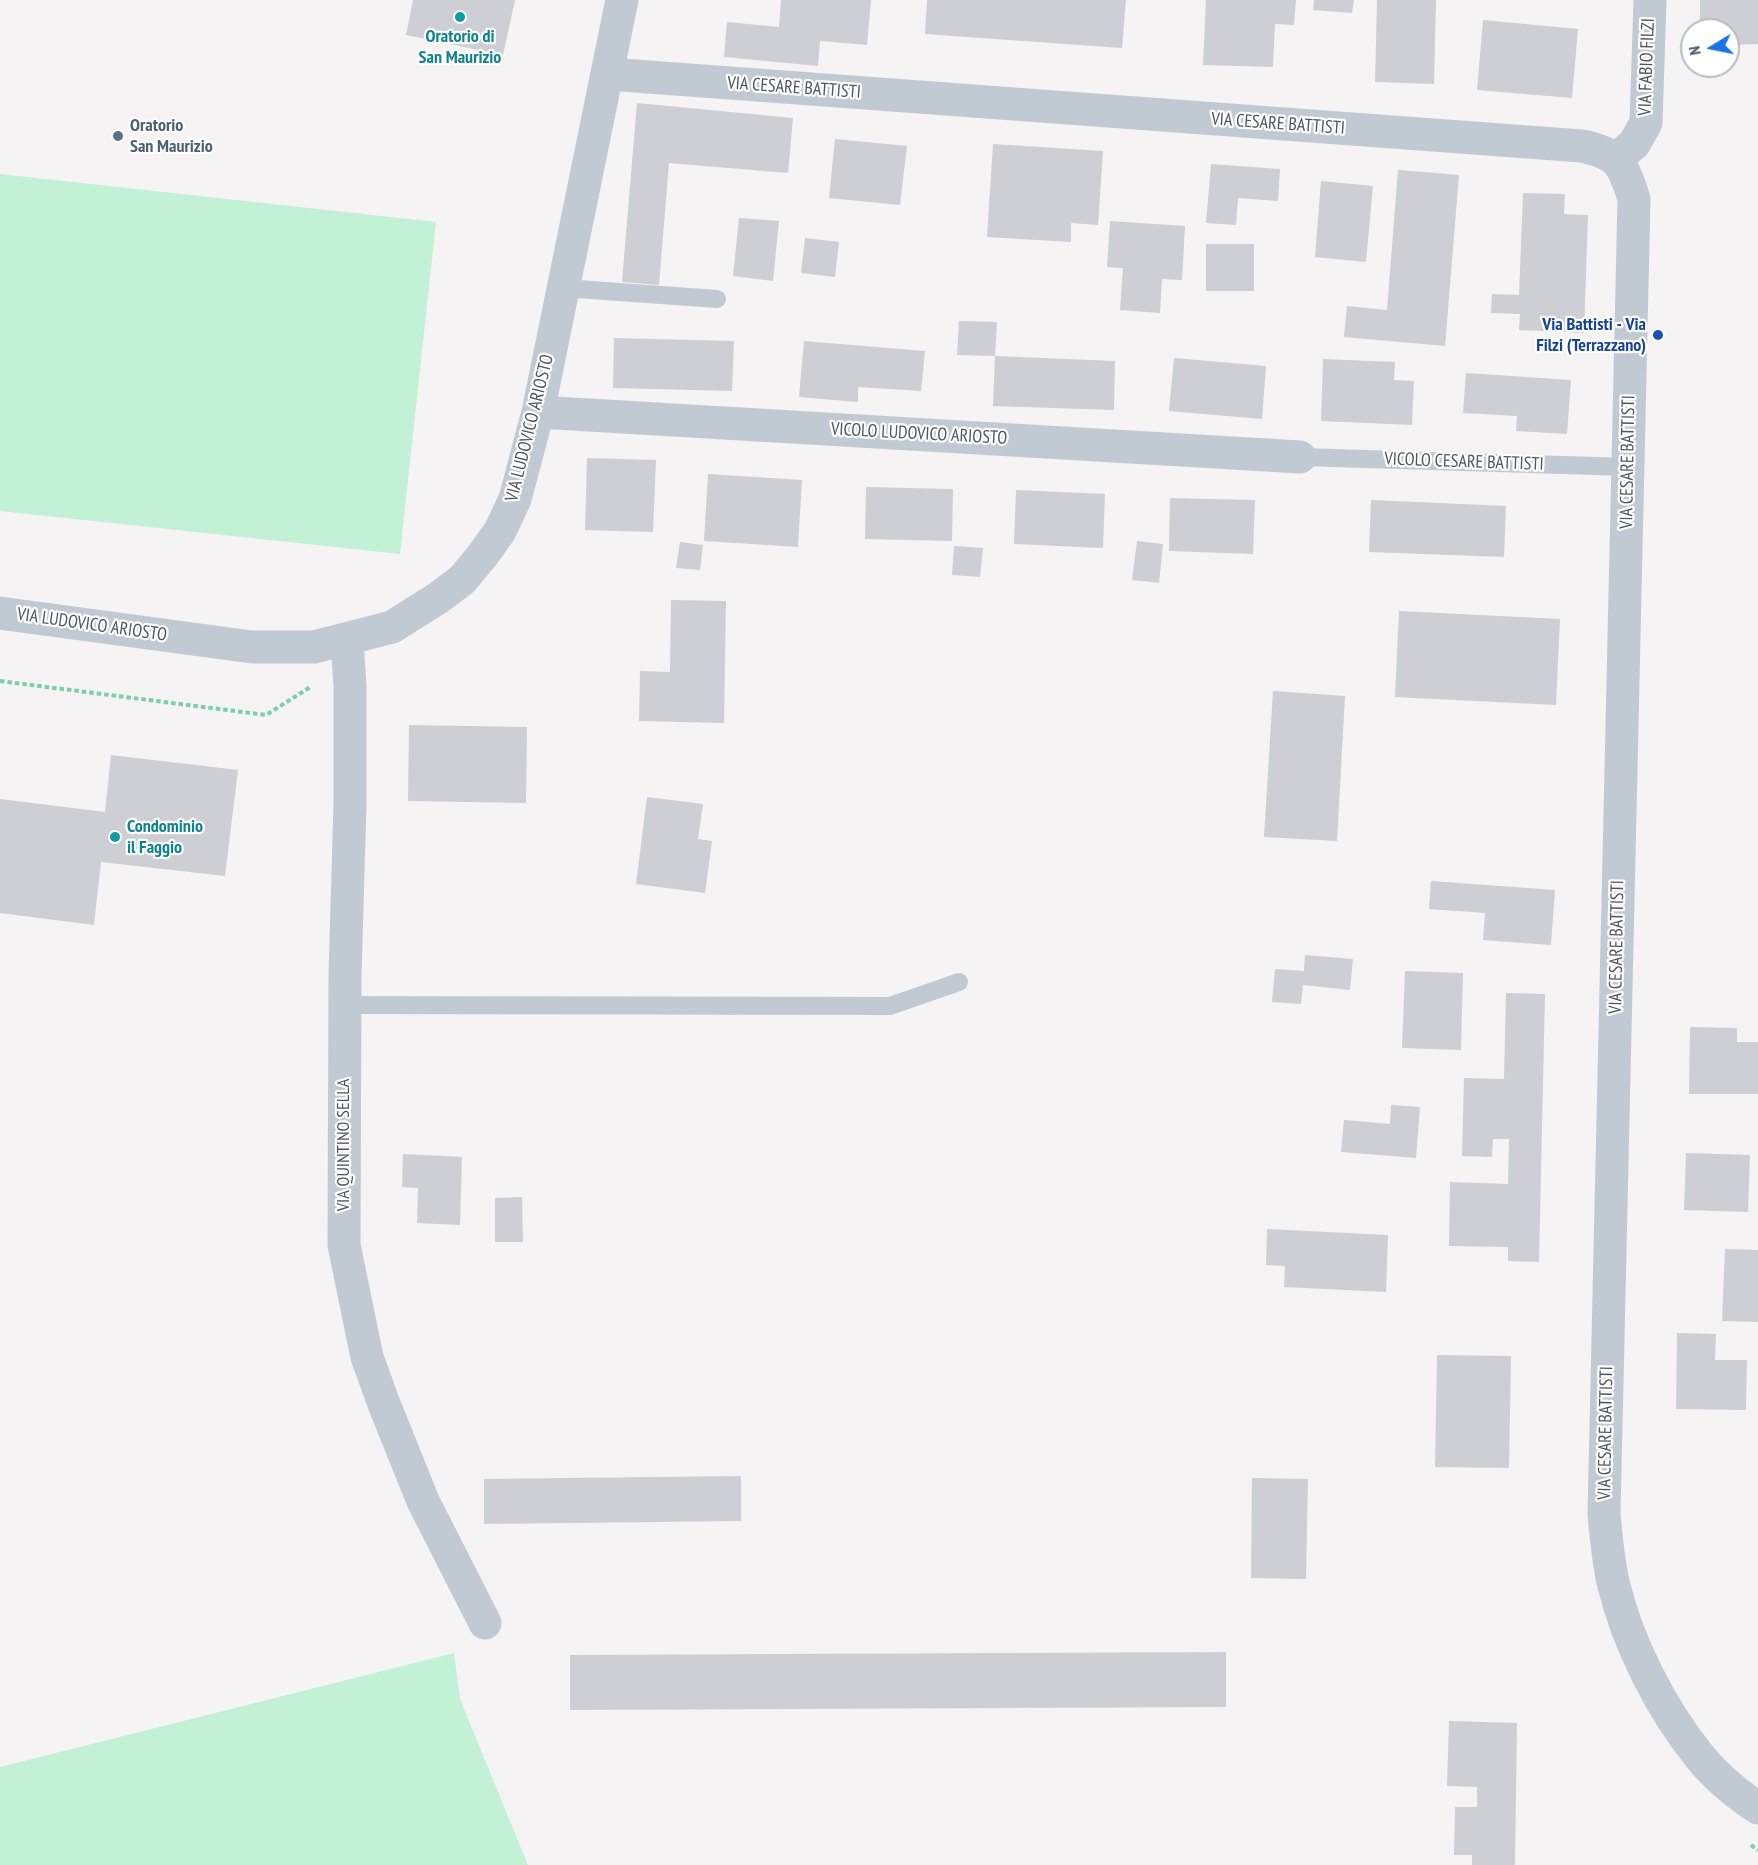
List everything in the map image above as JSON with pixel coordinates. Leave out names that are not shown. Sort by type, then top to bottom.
[{"type":"street","points":[[608,74],[622,0]]},
{"type":"street","name":"VIA FABIO FILZI","points":[[1616,159],[1634,144],[1646,123],[1650,0]]},
{"type":"street","name":"VIA CESARE BATTISTI","points":[[608,74],[1582,146],[1599,150],[1616,159],[1627,176],[1634,199],[1604,1514],[1614,1584],[1626,1626],[1643,1665],[1682,1732],[1701,1759],[1740,1796],[1758,1808]]},
{"type":"street","name":"VIA LUDOVICO ARIOSTO","points":[[0,613],[252,646],[314,647],[347,656],[462,580],[500,531],[515,499],[538,411],[608,74]]},
{"type":"street","name":"VICOLO LUDOVICO ARIOSTO","points":[[538,411],[1300,456]]},
{"type":"street","name":"VIA QUINTINO SELLA","points":[[347,656],[350,803],[345,1005],[344,1245],[367,1358],[414,1482],[485,1623]]},
{"type":"lane","points":[[563,288],[717,299]]},
{"type":"lane","name":"VICOLO CESARE BATTISTI","points":[[1300,456],[1628,467]]},
{"type":"lane","points":[[345,1005],[890,1006],[959,982]]},
{"type":"path","points":[[0,681],[266,715],[317,683],[347,656]]},
{"type":"green space","points":[[0,174],[436,222],[400,554],[0,511]]},
{"type":"green space","points":[[454,1653],[460,1699],[528,1865],[0,1865],[0,1767]]},
{"type":"building","name":"Oratorio di San Maurizio","points":[[413,0],[515,0],[503,55],[406,35]]},
{"type":"building","points":[[781,0],[871,0],[867,45],[820,41],[818,66],[724,57],[727,22],[779,27]]},
{"type":"building","points":[[927,0],[1126,0],[1122,48],[925,34]]},
{"type":"building","points":[[1206,0],[1296,0],[1294,25],[1275,24],[1273,67],[1203,65]]},
{"type":"building","points":[[1314,0],[1354,0],[1352,13],[1313,10]]},
{"type":"building","points":[[1377,0],[1436,0],[1434,84],[1375,82]]},
{"type":"building","points":[[1700,0],[1758,0],[1758,44],[1740,45],[1740,18],[1700,18]]},
{"type":"building","points":[[1483,20],[1578,29],[1572,98],[1477,90]]},
{"type":"building","points":[[637,103],[793,118],[788,173],[669,163],[659,285],[622,282]]},
{"type":"building","points":[[835,139],[907,146],[900,205],[829,198]]},
{"type":"building","points":[[993,144],[1103,151],[1098,225],[1071,223],[1071,242],[987,237]]},
{"type":"building","points":[[1211,164],[1280,169],[1278,201],[1238,198],[1236,225],[1206,223]]},
{"type":"building","points":[[1398,170],[1459,175],[1445,346],[1344,337],[1347,306],[1387,310]]},
{"type":"building","points":[[1321,181],[1373,186],[1366,262],[1315,257]]},
{"type":"building","points":[[1523,193],[1565,194],[1564,214],[1588,215],[1584,333],[1519,330],[1520,314],[1491,313],[1492,294],[1519,295]]},
{"type":"building","points":[[739,218],[779,221],[773,281],[733,276]]},
{"type":"building","points":[[1110,221],[1185,226],[1182,280],[1162,279],[1160,313],[1120,310],[1123,268],[1107,267]]},
{"type":"building","points":[[805,238],[839,242],[835,277],[801,273]]},
{"type":"building","points":[[1206,244],[1254,244],[1254,291],[1206,291]]},
{"type":"building","points":[[959,321],[997,322],[995,356],[957,355]]},
{"type":"building","points":[[614,338],[734,341],[732,391],[613,388]]},
{"type":"building","points":[[804,341],[925,351],[921,391],[858,387],[858,402],[799,397]]},
{"type":"building","points":[[995,356],[1115,361],[1114,410],[993,406]]},
{"type":"building","points":[[1174,358],[1266,366],[1262,419],[1169,411]]},
{"type":"building","points":[[1323,359],[1395,362],[1394,380],[1414,381],[1412,425],[1321,421]]},
{"type":"building","points":[[1466,373],[1571,380],[1567,434],[1516,431],[1517,416],[1463,413]]},
{"type":"building","points":[[587,458],[656,460],[653,532],[585,530]]},
{"type":"building","points":[[708,474],[802,480],[798,547],[704,541]]},
{"type":"building","points":[[866,487],[953,489],[952,541],[865,539]]},
{"type":"building","points":[[1016,490],[1105,494],[1103,548],[1014,544]]},
{"type":"building","points":[[1170,498],[1255,500],[1253,554],[1169,551]]},
{"type":"building","points":[[1371,500],[1506,506],[1504,557],[1369,552]]},
{"type":"building","points":[[1137,541],[1163,544],[1159,583],[1132,580]]},
{"type":"building","points":[[680,542],[703,545],[700,570],[676,568]]},
{"type":"building","points":[[954,546],[983,548],[980,577],[952,575]]},
{"type":"building","points":[[671,600],[726,601],[724,723],[639,721],[640,671],[670,672]]},
{"type":"building","points":[[1399,611],[1560,619],[1556,705],[1395,697]]},
{"type":"building","points":[[1273,691],[1345,696],[1337,841],[1264,837]]},
{"type":"building","points":[[409,725],[527,727],[526,803],[408,801]]},
{"type":"building","name":"Condominio il Faggio","points":[[111,755],[238,770],[225,876],[101,862],[94,925],[0,913],[0,799],[105,812]]},
{"type":"building","points":[[647,797],[703,804],[698,839],[712,841],[705,893],[636,884]]},
{"type":"building","points":[[1431,881],[1555,890],[1551,945],[1483,940],[1485,913],[1429,909]]},
{"type":"building","points":[[1305,955],[1353,959],[1350,990],[1303,985],[1301,1004],[1272,1002],[1275,969],[1304,971]]},
{"type":"building","points":[[1405,971],[1463,973],[1461,1050],[1402,1048]]},
{"type":"building","points":[[1506,993],[1545,994],[1539,1262],[1508,1261],[1508,1247],[1449,1246],[1450,1182],[1508,1184],[1509,1139],[1493,1139],[1492,1157],[1462,1156],[1464,1078],[1504,1079]]},
{"type":"building","points":[[1690,1027],[1737,1028],[1737,1042],[1758,1042],[1758,1094],[1689,1094]]},
{"type":"building","points":[[1391,1105],[1420,1107],[1416,1158],[1341,1152],[1344,1120],[1390,1124]]},
{"type":"building","points":[[1686,1153],[1750,1155],[1748,1212],[1684,1210]]},
{"type":"building","points":[[403,1154],[462,1157],[460,1225],[417,1223],[418,1188],[402,1187]]},
{"type":"building","points":[[522,1197],[523,1242],[495,1242],[495,1198]]},
{"type":"building","points":[[1267,1229],[1388,1235],[1386,1292],[1284,1287],[1285,1266],[1266,1265]]},
{"type":"building","points":[[1725,1249],[1758,1250],[1758,1322],[1722,1321]]},
{"type":"building","points":[[1677,1333],[1716,1334],[1715,1360],[1747,1360],[1746,1410],[1676,1409]]},
{"type":"building","points":[[1437,1355],[1511,1356],[1509,1468],[1435,1467]]},
{"type":"building","points":[[741,1476],[741,1521],[484,1524],[484,1479]]},
{"type":"building","points":[[1252,1478],[1308,1479],[1306,1579],[1251,1578]]},
{"type":"building","points":[[1226,1652],[1226,1707],[570,1710],[570,1655]]},
{"type":"building","points":[[1449,1721],[1517,1723],[1515,1865],[1472,1865],[1472,1855],[1454,1855],[1455,1807],[1477,1807],[1477,1787],[1447,1786]]},
{"type":"place","name":"Oratorio di San Maurizio","points":[[460,17]]},
{"type":"place","name":"Oratorio San Maurizio","points":[[118,136]]},
{"type":"place","name":"Via Battisti - Via Filzi (Terrazzano)","points":[[1658,335]]},
{"type":"place","name":"Condominio il Faggio","points":[[115,837]]}]
